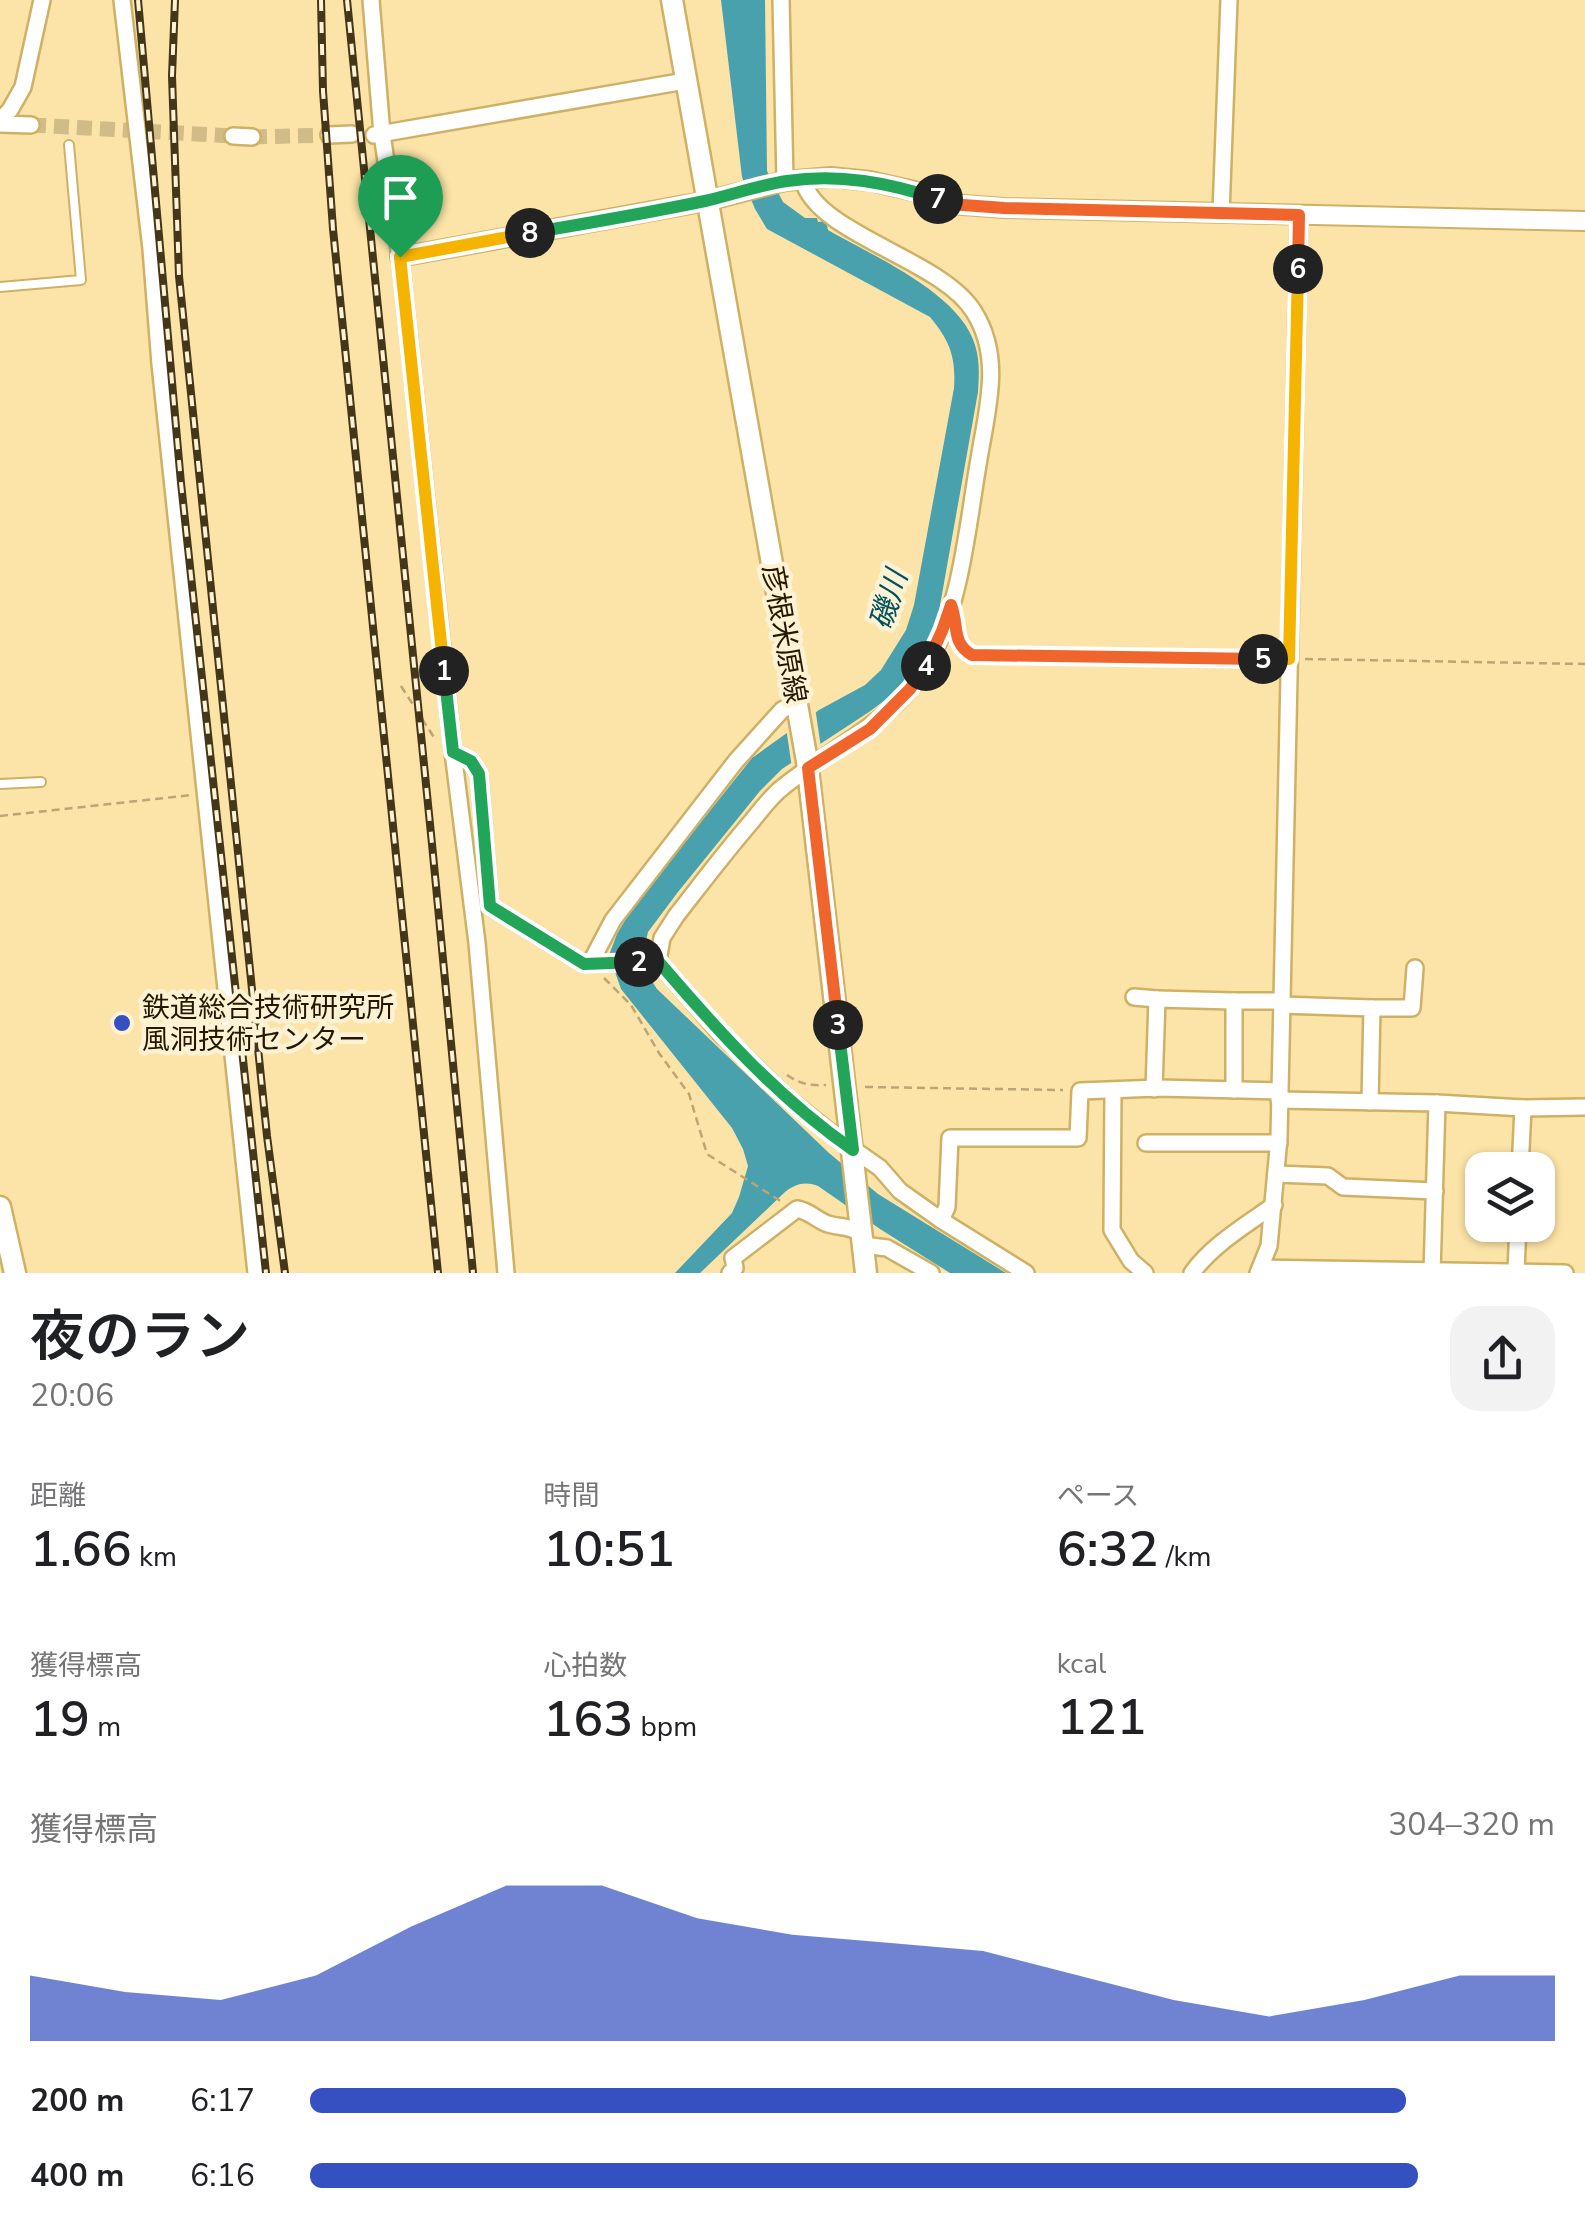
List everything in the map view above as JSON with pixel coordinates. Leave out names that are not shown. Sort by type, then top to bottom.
[{"type":"main road","name":"彦根米原線","points":[[672,0],[808,765],[866,1273]]},
{"type":"main road","points":[[0,1207],[16,1273]]},
{"type":"street","points":[[0,122],[23,87],[42,0]]},
{"type":"street","points":[[122,0],[152,249],[160,364],[256,1273]]},
{"type":"street","points":[[371,0],[378,135],[400,257],[477,943],[506,1273]]},
{"type":"street","points":[[782,0],[790,181]]},
{"type":"street","points":[[1220,213],[1229,0]]},
{"type":"street","points":[[378,135],[684,81]]},
{"type":"street","points":[[0,122],[31,125]]},
{"type":"street","points":[[329,135],[352,134]]},
{"type":"street","points":[[234,136],[252,137]]},
{"type":"street","points":[[400,257],[790,181],[831,178],[870,181],[950,204],[1004,208],[1585,221]]},
{"type":"street","points":[[654,961],[676,916],[780,788],[808,765],[870,729],[910,689],[928,664],[957,586],[991,386],[989,344],[972,308],[945,282],[833,218],[790,181]]},
{"type":"street","points":[[1299,215],[1279,1142],[1269,1246],[1259,1271],[1565,1273]]},
{"type":"street","points":[[589,964],[613,920],[736,761],[782,710],[798,706]]},
{"type":"street","points":[[453,752],[471,761],[479,774],[490,906],[589,964],[654,961]]},
{"type":"street","points":[[654,961],[768,1080],[853,1154],[880,1168],[900,1191],[941,1220],[1026,1273]]},
{"type":"street","points":[[1134,997],[1412,1008],[1415,968]]},
{"type":"street","points":[[1154,1089],[1157,999]]},
{"type":"street","points":[[1234,1001],[1234,1090]]},
{"type":"street","points":[[1370,1102],[1372,1008]]},
{"type":"street","points":[[1112,1090],[1112,1230],[1132,1261],[1145,1273]]},
{"type":"street","points":[[941,1220],[947,1208],[950,1138],[1078,1138],[1080,1091],[1234,1090],[1370,1102],[1585,1107]]},
{"type":"street","points":[[1432,1271],[1437,1102]]},
{"type":"street","points":[[1521,1152],[1523,1108]]},
{"type":"street","points":[[1146,1143],[1279,1142]]},
{"type":"street","points":[[1276,1174],[1328,1176],[1343,1186],[1435,1191]]},
{"type":"street","points":[[1192,1273],[1198,1264],[1274,1205]]},
{"type":"street","points":[[734,1271],[733,1258],[797,1210],[808,1211],[830,1225],[848,1226],[930,1273]]},
{"type":"street","points":[[1516,1271],[1517,1242]]},
{"type":"lane","points":[[0,287],[81,280],[69,145]]},
{"type":"lane","points":[[0,784],[40,782]]},
{"type":"path","points":[[951,605],[957,642],[972,655],[1585,664]]},
{"type":"path","points":[[400,686],[435,739]]},
{"type":"path","points":[[0,816],[195,794]]},
{"type":"path","points":[[589,964],[631,1005],[659,1054],[689,1094],[707,1154],[783,1202]]},
{"type":"path","points":[[865,1087],[1080,1091]]},
{"type":"water","points":[[721,0],[765,0],[767,171],[783,202],[805,218],[826,221],[828,230],[913,278],[952,309],[975,345],[978,392],[939,611],[929,642],[913,671],[892,695],[782,769],[760,791],[648,932],[643,967],[657,989],[829,1153],[878,1194],[1006,1273],[950,1273],[818,1186],[804,1184],[785,1192],[700,1273],[675,1273],[732,1213],[748,1166],[732,1128],[621,989],[609,955],[631,910],[752,758],[819,710],[865,685],[881,670],[906,630],[954,388],[950,350],[930,317],[767,229],[742,177]]},
{"type":"pier","points":[[815,707],[821,748],[792,768],[786,727]]},
{"type":"tunnel","points":[[31,125],[233,136]]},
{"type":"tunnel","points":[[252,137],[329,135]]},
{"type":"railway","points":[[138,0],[181,483],[266,1273]]},
{"type":"railway","points":[[175,0],[172,76],[179,276],[267,1136],[285,1273]]},
{"type":"railway","points":[[321,0],[333,229],[438,1273]]},
{"type":"railway","points":[[347,0],[473,1273]]},
{"type":"place","name":"鉄道総合技術研究所 風洞技術センター","points":[[122,1023]]},
{"type":"route","points":[[831,178],[870,181],[950,204],[1299,215],[1289,659],[972,655],[957,642],[951,605],[928,664],[910,689],[870,729],[808,768],[853,1150],[768,1080],[719,1032],[658,961],[584,964],[490,906],[479,774],[471,761],[453,752],[400,257],[708,200],[785,181],[831,178]]},
{"type":"water label","name":"磯川","points":[[889,600]]}]
